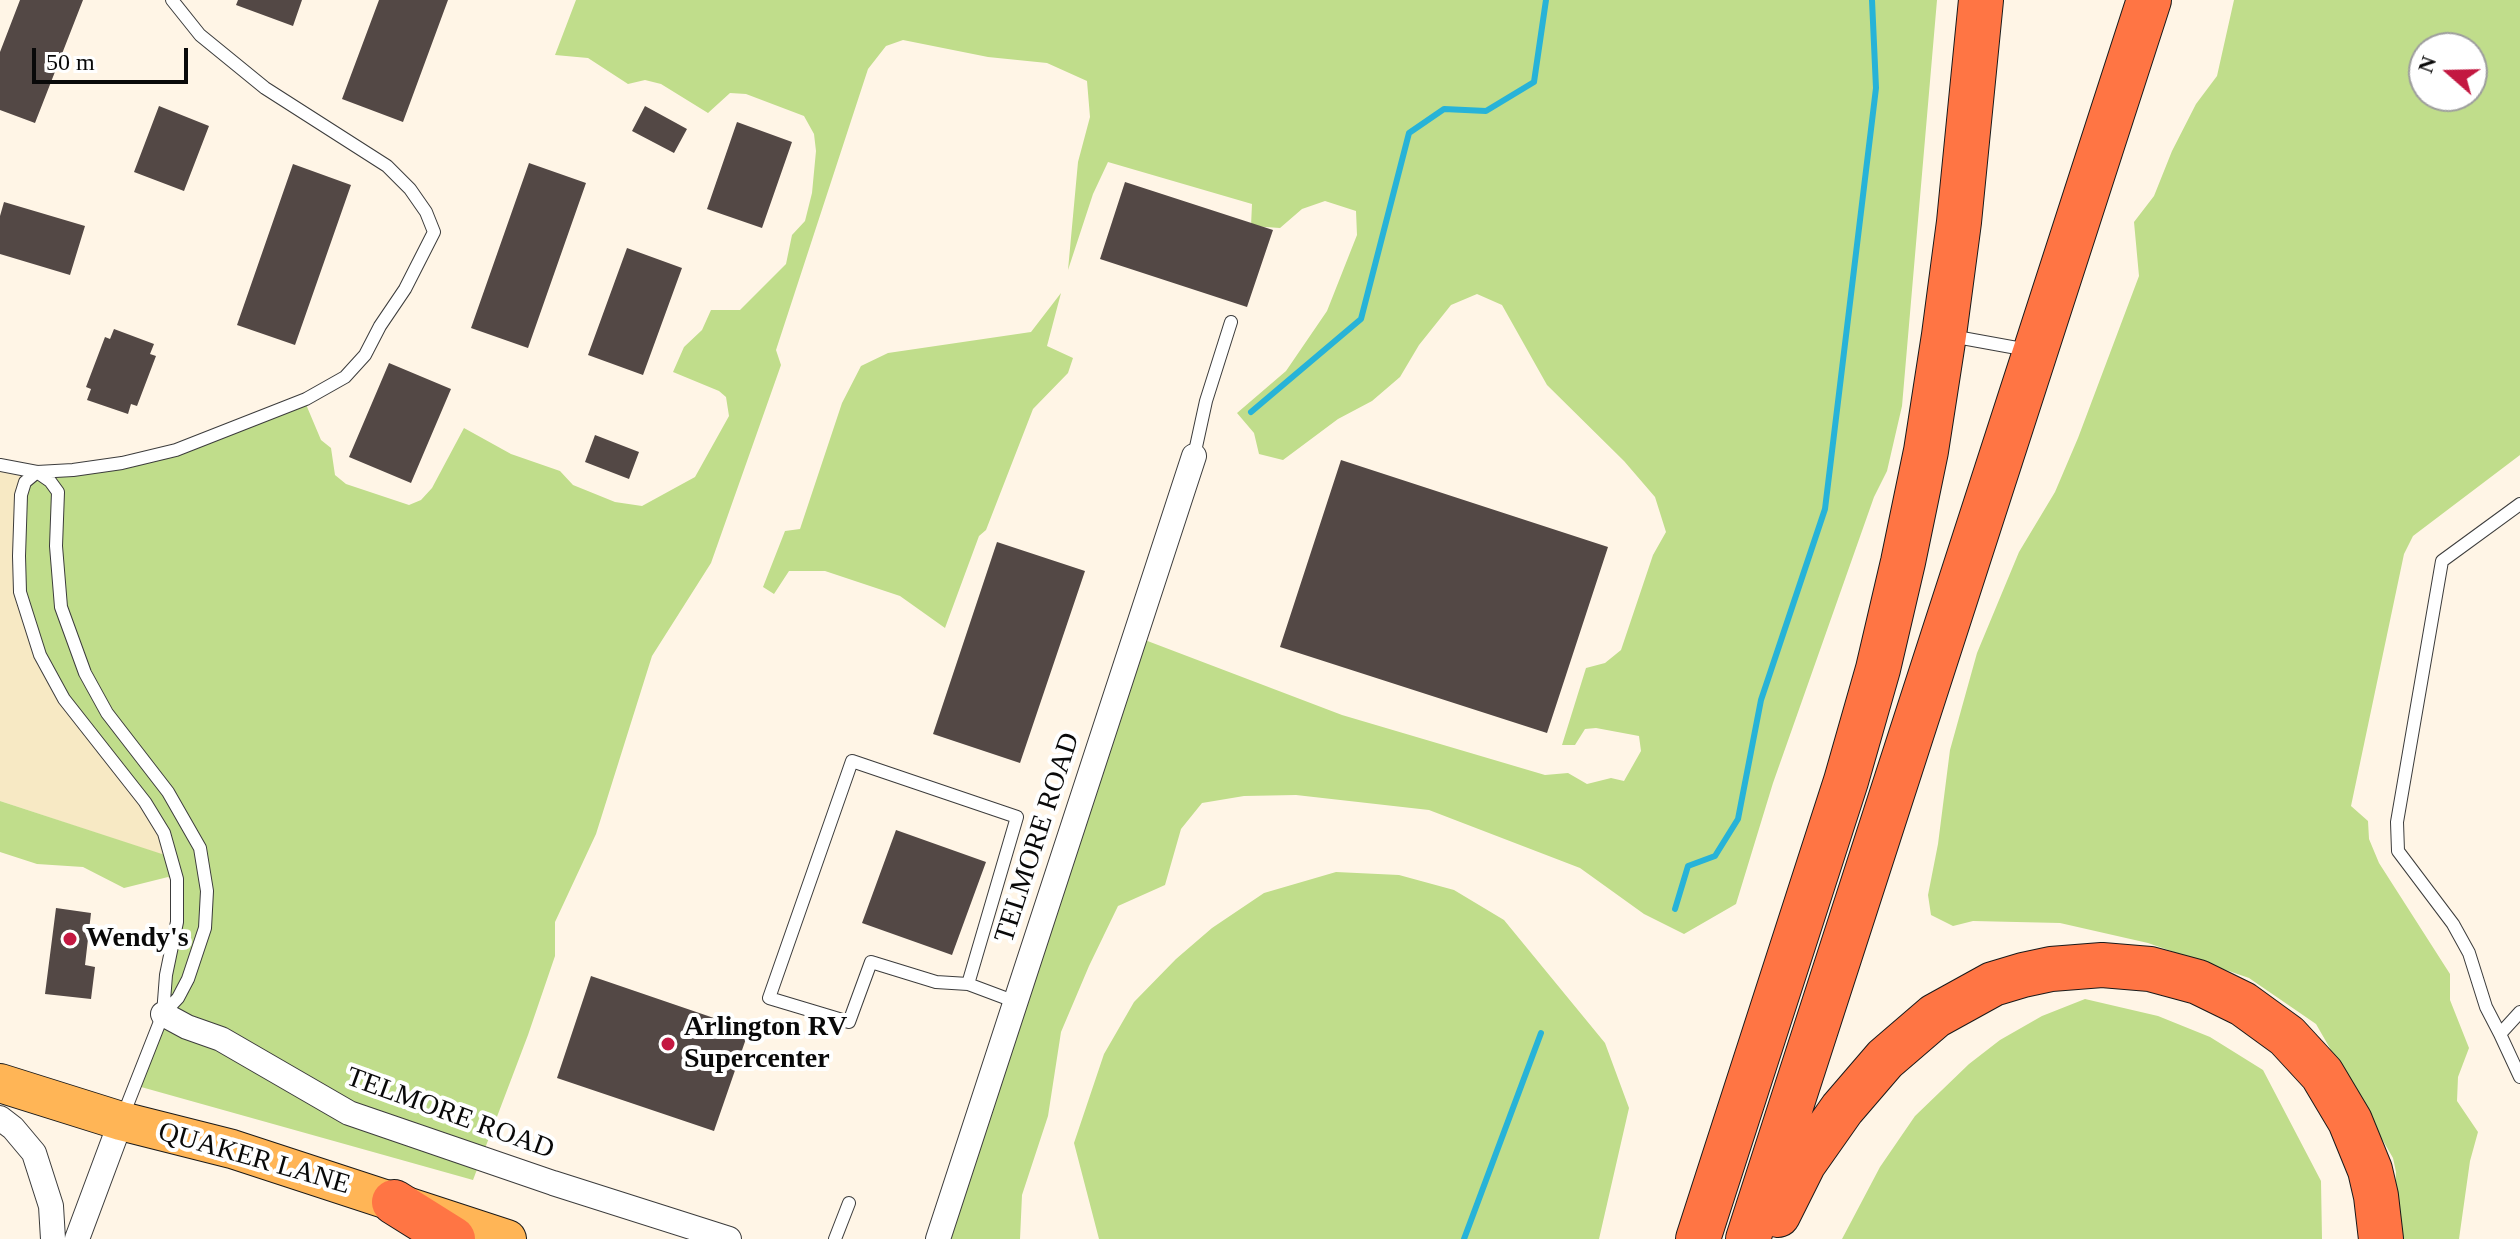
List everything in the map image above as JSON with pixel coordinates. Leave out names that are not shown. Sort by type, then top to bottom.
[{"type":"highway","points":[[1698,1239],[1812,892],[1878,669],[1926,451],[1944,335],[1959,222],[1981,0]]},
{"type":"highway","points":[[1748,1239],[2149,0]]},
{"type":"highway","points":[[1768,1239],[1789,1191],[1822,1136],[1863,1083],[1909,1036],[1935,1016],[1993,984],[2051,969],[2102,965],[2150,969],[2198,982],[2243,1004],[2287,1036],[2322,1074],[2350,1121],[2370,1170],[2381,1239]]},
{"type":"highway","points":[[394,1202],[453,1239]]},
{"type":"main road","name":"QUAKER LANE","points":[[0,1083],[121,1121],[232,1149],[507,1239]]},
{"type":"street","name":"TELMORE ROAD","points":[[938,1239],[1194,456]]},
{"type":"street","name":"TELMORE ROAD","points":[[163,1014],[187,1027],[221,1039],[349,1113],[729,1239]]},
{"type":"street","points":[[0,1118],[34,1153],[51,1206],[53,1239]]},
{"type":"street","points":[[77,1239],[121,1121]]},
{"type":"lane","points":[[0,465],[37,472],[86,468],[176,450],[278,411],[345,377],[365,355],[405,289],[434,232],[426,212],[410,189],[387,166],[265,88],[200,35],[172,0]]},
{"type":"lane","points":[[1194,456],[1206,401],[1231,322]]},
{"type":"lane","points":[[1944,335],[2036,352]]},
{"type":"lane","points":[[37,472],[25,482],[21,495],[19,556],[20,592],[40,655],[64,699],[145,802],[164,833],[173,859],[178,903],[164,988],[163,1014],[121,1121]]},
{"type":"lane","points":[[37,472],[50,481],[58,492],[56,546],[61,607],[85,673],[107,713],[168,792],[200,848],[207,891],[205,928],[188,979],[178,998],[163,1014]]},
{"type":"lane","points":[[2520,504],[2442,561],[2397,822],[2398,851],[2453,924],[2469,953],[2486,1007],[2520,1077]]},
{"type":"lane","points":[[968,984],[1017,817],[852,761],[769,998],[849,1022],[871,962],[936,982],[968,984],[1016,1002]]},
{"type":"lane","points":[[2500,1034],[2520,1012]]},
{"type":"lane","points":[[835,1239],[849,1203]]},
{"type":"shaded area","points":[[0,466],[23,470],[160,830],[166,856],[0,801]]},
{"type":"green space","points":[[576,0],[1937,0],[1902,406],[1887,471],[1874,497],[1773,783],[1736,904],[1684,934],[1644,914],[1580,868],[1429,810],[1296,795],[1244,796],[1202,803],[1181,829],[1165,885],[1118,906],[1061,1032],[1048,1116],[1022,1195],[1020,1239],[937,1239],[1137,637],[1342,715],[1545,775],[1568,773],[1587,784],[1611,778],[1624,781],[1641,751],[1639,736],[1596,728],[1585,729],[1575,745],[1562,745],[1586,668],[1605,663],[1621,650],[1653,555],[1666,532],[1655,497],[1624,461],[1547,385],[1502,305],[1477,294],[1451,305],[1419,345],[1400,377],[1372,401],[1338,419],[1283,460],[1259,454],[1254,433],[1237,413],[1286,371],[1327,311],[1357,235],[1356,211],[1325,201],[1302,209],[1280,228],[1251,226],[1252,204],[1108,162],[1093,194],[1068,270],[1078,162],[1090,117],[1087,81],[1047,63],[988,57],[903,40],[886,46],[868,69],[776,350],[781,365],[711,563],[652,656],[596,834],[555,922],[555,956],[473,1180],[134,1085],[163,1010],[176,916],[172,879],[168,877],[124,888],[83,867],[37,864],[0,852],[0,801],[165,855],[160,829],[54,690],[17,593],[17,502],[31,474],[122,464],[305,402],[321,440],[331,448],[335,475],[346,484],[409,505],[421,500],[432,488],[464,428],[511,454],[560,471],[573,485],[615,502],[642,506],[695,477],[729,416],[726,397],[719,391],[673,372],[684,347],[702,330],[711,310],[740,310],[786,264],[792,235],[805,221],[812,193],[816,151],[814,134],[804,116],[746,94],[730,93],[708,113],[661,84],[645,80],[628,84],[588,58],[555,55]]},
{"type":"green space","points":[[2234,0],[2520,0],[2520,455],[2413,536],[2404,554],[2351,806],[2368,821],[2369,839],[2379,863],[2450,974],[2450,1000],[2469,1048],[2458,1077],[2457,1101],[2478,1132],[2470,1161],[2459,1239],[2394,1239],[2396,1172],[2393,1158],[2316,1024],[2249,978],[2148,943],[2060,923],[1973,921],[1953,926],[1931,915],[1928,895],[1950,750],[1977,653],[2019,552],[2055,492],[2078,438],[2139,276],[2134,222],[2154,196],[2196,104],[2217,76]]},
{"type":"green space","points":[[1061,293],[1047,346],[1073,358],[1068,373],[1033,409],[986,530],[979,536],[945,628],[900,596],[825,571],[789,571],[774,594],[763,587],[785,531],[800,529],[842,403],[861,366],[888,353],[1031,332]]},
{"type":"green space","points":[[1336,872],[1399,875],[1454,890],[1504,920],[1605,1043],[1629,1108],[1599,1239],[1099,1239],[1074,1143],[1104,1054],[1134,1002],[1212,928],[1264,893]]},
{"type":"green space","points":[[2085,999],[2158,1016],[2210,1037],[2263,1070],[2321,1181],[2322,1239],[1842,1239],[1880,1167],[1915,1116],[1969,1064],[2000,1040],[2042,1016]]},
{"type":"building","points":[[20,0],[83,0],[35,123],[0,110],[0,52]]},
{"type":"building","points":[[238,0],[302,0],[293,26],[236,5]]},
{"type":"building","points":[[379,0],[448,0],[403,122],[342,99]]},
{"type":"building","points":[[159,106],[209,126],[184,191],[134,172]]},
{"type":"building","points":[[645,106],[687,129],[674,153],[632,131]]},
{"type":"building","points":[[737,122],[792,142],[762,228],[707,209]]},
{"type":"building","points":[[529,163],[586,183],[528,348],[471,328]]},
{"type":"building","points":[[293,164],[351,185],[295,345],[237,325]]},
{"type":"building","points":[[1125,182],[1273,230],[1247,307],[1100,259]]},
{"type":"building","points":[[4,202],[85,226],[70,275],[0,254],[0,216]]},
{"type":"building","points":[[627,248],[682,268],[643,375],[588,355]]},
{"type":"building","points":[[114,329],[154,344],[150,354],[156,356],[137,406],[131,404],[128,414],[87,400],[91,389],[86,387],[105,337],[110,339]]},
{"type":"building","points":[[389,363],[451,389],[411,483],[349,457]]},
{"type":"building","points":[[595,435],[639,452],[629,479],[585,462]]},
{"type":"building","points":[[1341,460],[1608,547],[1547,733],[1280,647]]},
{"type":"building","points":[[997,542],[1085,571],[1020,763],[933,734]]},
{"type":"building","points":[[896,830],[986,862],[952,955],[862,923]]},
{"type":"building","name":"Wendy's","points":[[56,908],[91,913],[85,965],[95,967],[91,999],[45,994]]},
{"type":"building","points":[[591,976],[749,1030],[714,1131],[557,1078]]},
{"type":"waterway","points":[[1251,412],[1361,319],[1409,133],[1444,109],[1486,111],[1534,82],[1546,0]]},
{"type":"waterway","points":[[1675,909],[1688,866],[1715,856],[1738,819],[1761,700],[1825,509],[1876,88],[1872,0]]},
{"type":"waterway","points":[[1464,1239],[1541,1033]]},
{"type":"place","name":"Wendy's","points":[[70,939]]},
{"type":"place","name":"Arlington RV Supercenter","points":[[668,1044]]}]
